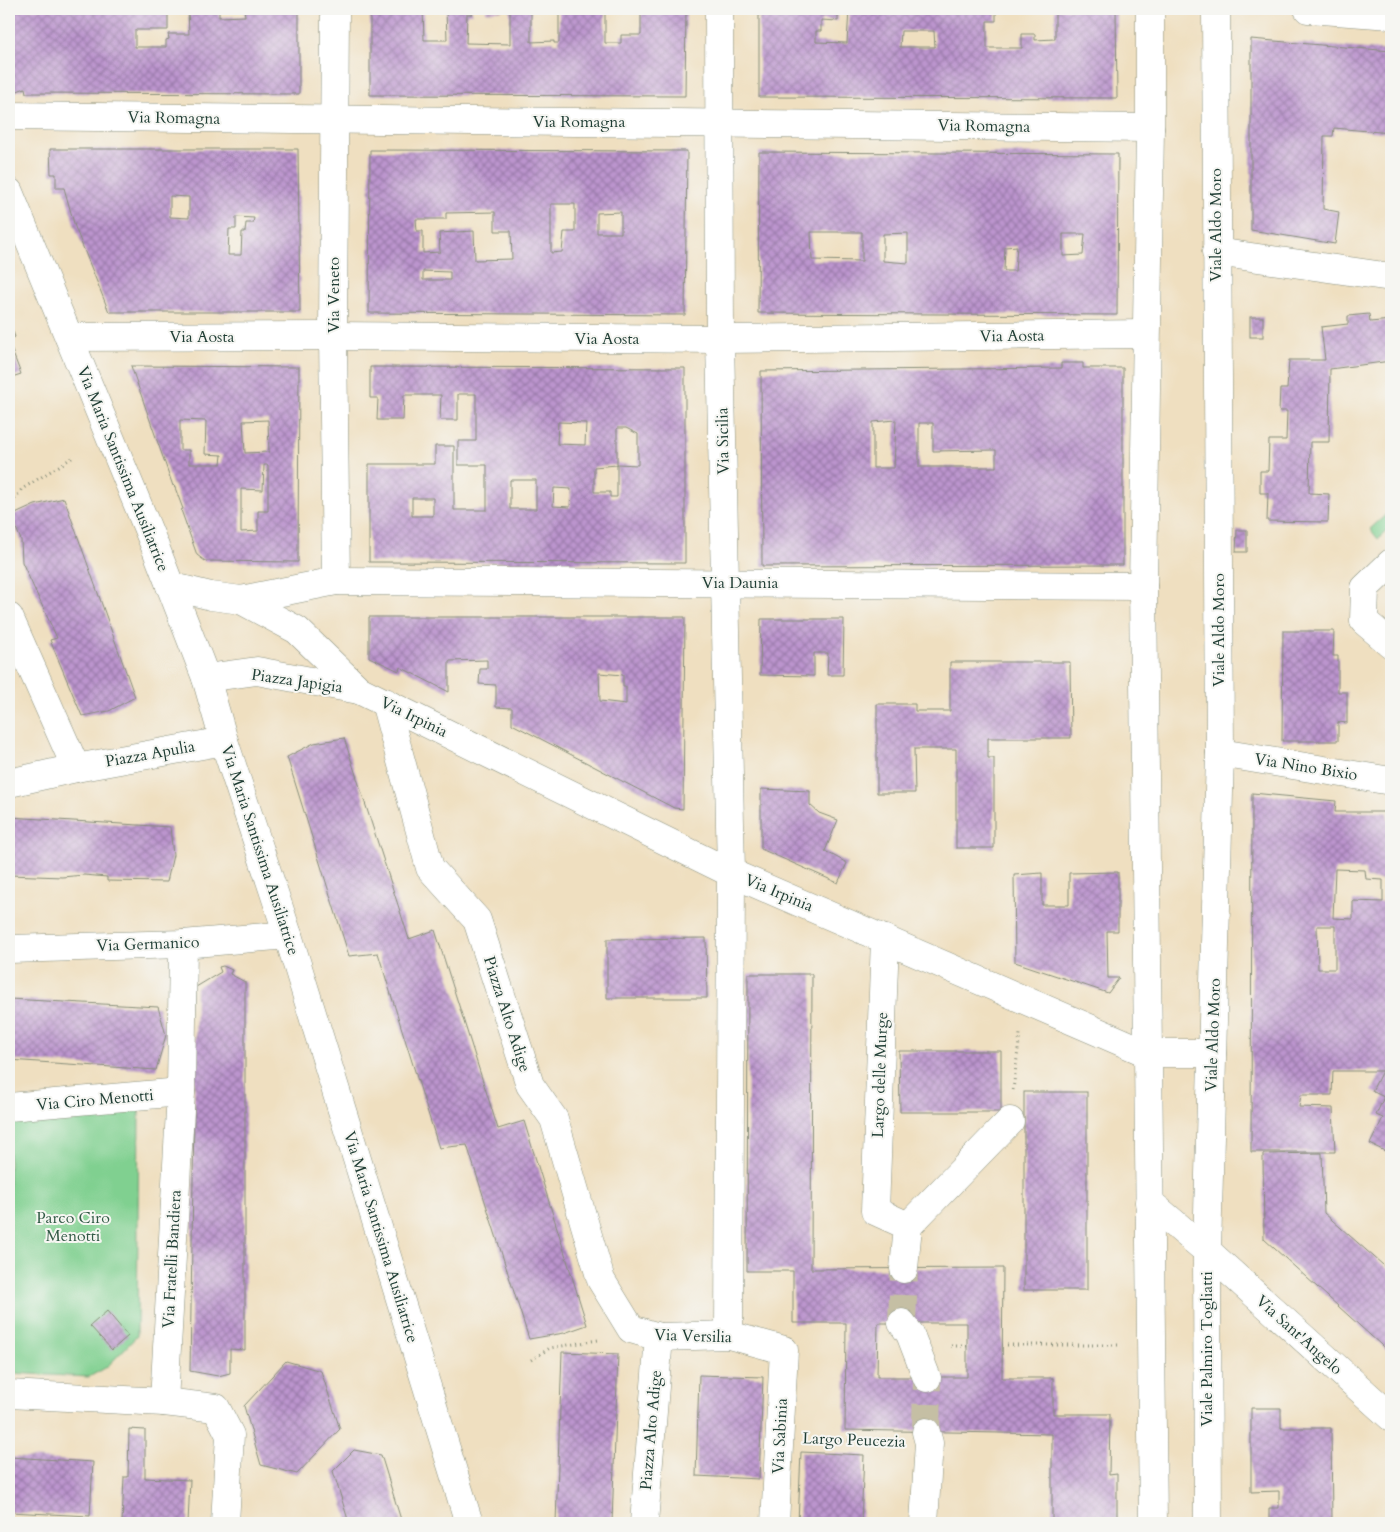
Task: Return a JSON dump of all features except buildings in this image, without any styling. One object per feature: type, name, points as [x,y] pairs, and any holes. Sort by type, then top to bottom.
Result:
[{"type":"street","name":"Via Veneto","points":[[335,9],[334,336],[336,581]]},
{"type":"street","name":"Via Sicilia","points":[[719,9],[720,339],[731,873]]},
{"type":"street","points":[[1150,9],[1143,586],[1153,1523]]},
{"type":"street","name":"Viale Aldo Moro","points":[[1207,1251],[1220,753],[1216,9]]},
{"type":"street","points":[[1308,9],[1391,15]]},
{"type":"street","name":"Via Romagna","points":[[9,116],[334,121],[1150,128]]},
{"type":"street","name":"Via Maria Santissima Ausiliatrice","points":[[9,192],[206,678],[224,741],[288,936],[469,1523]]},
{"type":"street","points":[[1216,252],[1391,277]]},
{"type":"street","name":"Via Aosta","points":[[69,337],[334,336],[720,339],[1146,334]]},
{"type":"street","points":[[1391,563],[1364,588],[1364,621],[1391,644]]},
{"type":"street","name":"Via Daunia","points":[[336,581],[1143,586]]},
{"type":"street","name":"Piazza Japigia","points":[[170,586],[211,596],[241,600],[336,581]]},
{"type":"street","name":"Piazza Japigia","points":[[241,600],[297,630],[359,690]]},
{"type":"street","points":[[9,617],[76,768]]},
{"type":"street","name":"Piazza Japigia","points":[[206,678],[257,671],[359,690]]},
{"type":"street","name":"Via Irpinia","points":[[359,690],[731,873],[1147,1053],[1212,1053]]},
{"type":"street","name":"Piazza Alto Adige","points":[[385,702],[430,868],[477,920],[530,1085],[554,1119],[601,1280],[631,1329]]},
{"type":"street","name":"Piazza Apulia","points":[[9,783],[76,768],[224,741]]},
{"type":"street","name":"Via Nino Bixio","points":[[1220,753],[1391,781]]},
{"type":"street","points":[[729,1335],[731,873]]},
{"type":"street","name":"Via Germanico","points":[[9,949],[183,944],[288,936]]},
{"type":"street","name":"Largo delle Murge","points":[[885,939],[875,1211],[908,1226]]},
{"type":"street","name":"Via Fratelli Bandiera","points":[[164,1402],[180,1092],[183,944]]},
{"type":"street","name":"Via Ciro Menotti","points":[[9,1107],[180,1092]]},
{"type":"street","points":[[904,1269],[908,1226],[1010,1121]]},
{"type":"street","name":"Viale Palmiro Togliatti","points":[[1149,1202],[1207,1251],[1208,1523]]},
{"type":"street","name":"Via Sant'Angelo","points":[[1207,1251],[1391,1417]]},
{"type":"street","points":[[902,1323],[910,1334],[927,1378]]},
{"type":"street","name":"Via Versilia","points":[[631,1329],[659,1337],[729,1335],[784,1350]]},
{"type":"street","name":"Piazza Alto Adige","points":[[644,1523],[659,1337]]},
{"type":"street","name":"Via Sabinia","points":[[775,1523],[784,1350]]},
{"type":"street","points":[[9,1394],[164,1402],[216,1408],[230,1434],[225,1523]]},
{"type":"street","name":"Largo Peucezia","points":[[924,1523],[927,1437]]},
{"type":"path","points":[[9,507],[22,490],[75,456]]},
{"type":"path","points":[[1010,1121],[1024,1000]]},
{"type":"path","points":[[531,1360],[550,1348],[615,1337],[631,1329]]},
{"type":"path","points":[[1002,1345],[1151,1344]]},
{"type":"path","points":[[948,1346],[967,1346]]},
{"type":"path","name":"Largo Peucezia","points":[[780,1438],[927,1437]]},
{"type":"green space","points":[[1391,510],[1391,527],[1378,539],[1370,529]]},
{"type":"green space","name":"Parco Ciro Menotti","points":[[139,1111],[137,1336],[107,1367],[89,1377],[9,1373],[9,1118]]},
{"type":"tunnel","points":[[902,1323],[904,1269]]},
{"type":"tunnel","points":[[926,1432],[927,1378]]}]
